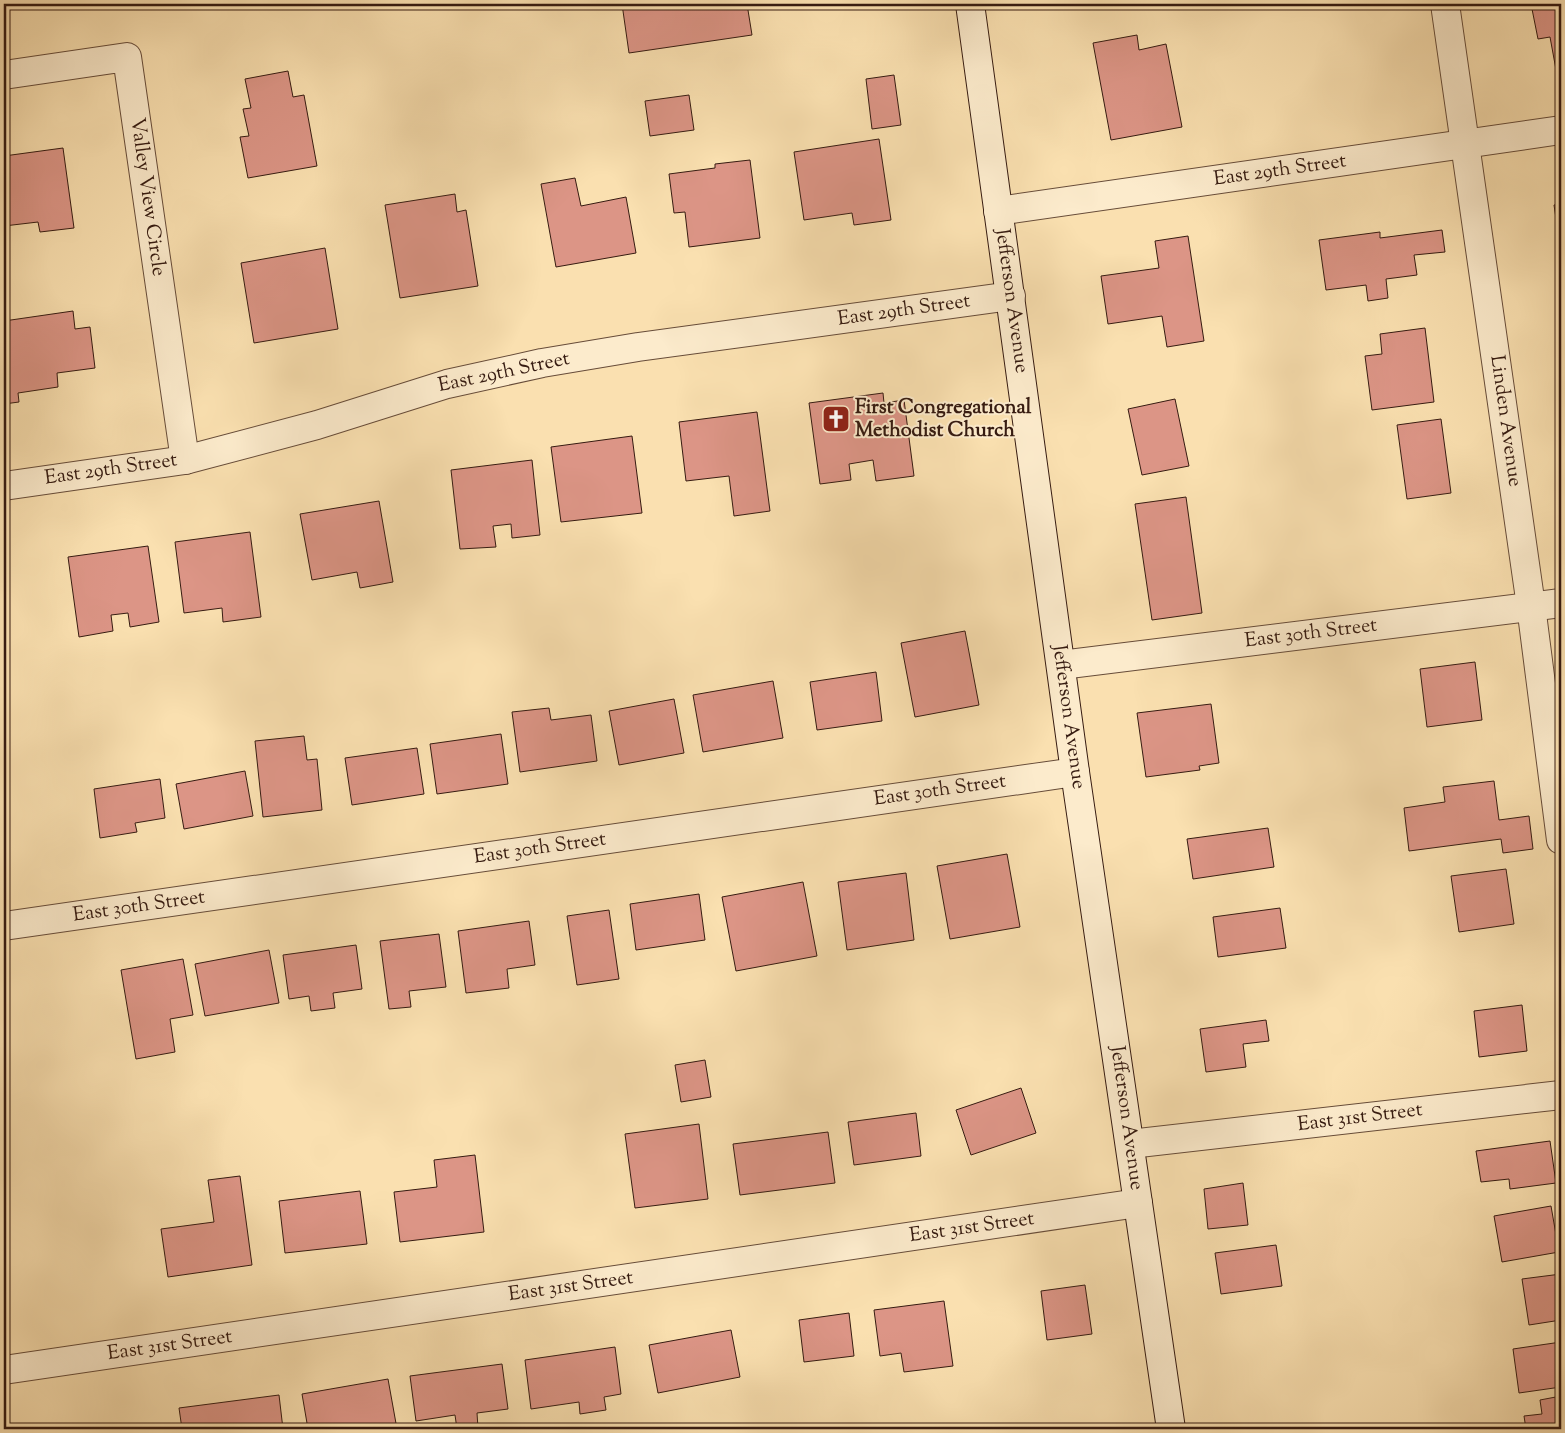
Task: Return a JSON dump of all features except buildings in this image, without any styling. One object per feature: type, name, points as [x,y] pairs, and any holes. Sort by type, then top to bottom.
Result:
[{"type":"street","name":"Jefferson Avenue","points":[[970,4],[1076,772],[1171,1429]]},
{"type":"street","name":"Linden Avenue","points":[[1445,4],[1531,606],[1561,840]]},
{"type":"street","name":"Valley View Circle","points":[[4,75],[127,57],[185,460]]},
{"type":"street","name":"East 29th Street","points":[[998,211],[1561,130]]},
{"type":"street","name":"East 29th Street","points":[[4,486],[185,460],[317,424],[447,384],[542,363],[638,347],[1011,296]]},
{"type":"street","name":"East 30th Street","points":[[1061,665],[1561,602]]},
{"type":"street","name":"East 30th Street","points":[[4,926],[1076,772]]},
{"type":"street","name":"East 31st Street","points":[[1130,1144],[1561,1094]]},
{"type":"street","name":"East 31st Street","points":[[4,1370],[1138,1203]]},
{"type":"place","name":"First Congregational Methodist Church","points":[[836,419]]}]
